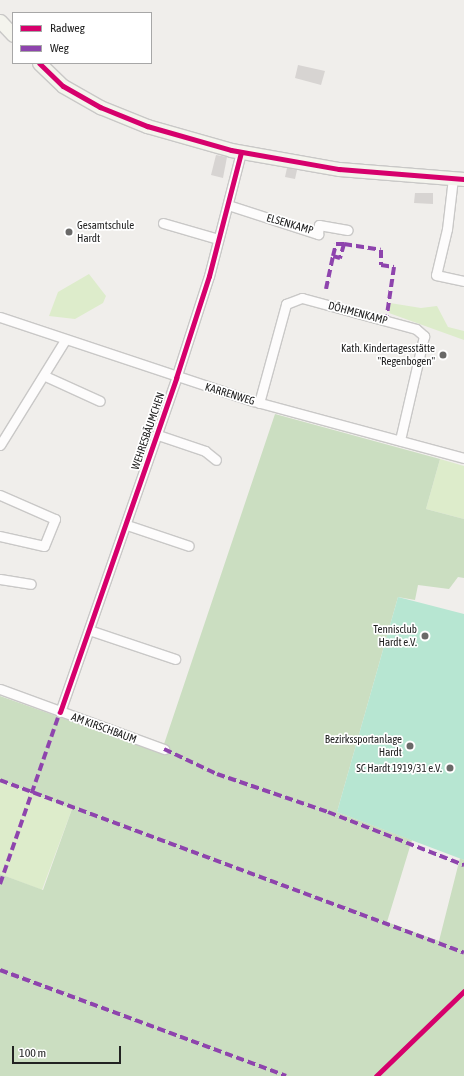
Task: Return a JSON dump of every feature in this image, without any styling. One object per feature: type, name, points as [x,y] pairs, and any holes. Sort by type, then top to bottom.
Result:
[{"type":"main road","points":[[1,23],[12,34]]},
{"type":"main road","points":[[40,64],[63,86],[100,107],[147,126],[241,152],[339,169],[459,179]]},
{"type":"street","name":"WEHRESBÄUMCHEN","points":[[60,712],[158,434],[218,239],[241,152]]},
{"type":"street","points":[[459,179],[436,274],[464,280]]},
{"type":"street","name":"ELSENKAMP","points":[[228,205],[318,234],[319,226],[348,230]]},
{"type":"street","points":[[163,223],[218,239]]},
{"type":"street","name":"DÖHMENKAMP","points":[[259,403],[286,304],[302,298],[416,329],[424,336],[400,440]]},
{"type":"street","name":"KARRENWEG","points":[[0,317],[176,378],[259,403],[464,458]]},
{"type":"street","points":[[0,445],[45,376],[65,340]]},
{"type":"street","points":[[45,376],[100,401]]},
{"type":"street","name":"WEHRESBÄUMCHEN","points":[[158,434],[205,451],[216,460]]},
{"type":"street","points":[[0,495],[55,519],[44,546],[0,536]]},
{"type":"street","points":[[127,525],[189,546]]},
{"type":"street","points":[[0,579],[31,584]]},
{"type":"street","points":[[89,630],[175,659]]},
{"type":"street","name":"AM KIRSCHBAUM","points":[[0,689],[164,749]]},
{"type":"green space","points":[[89,274],[106,296],[103,303],[75,319],[49,316],[58,292]]},
{"type":"green space","points":[[390,303],[421,308],[437,306],[448,327],[464,331],[464,340],[389,313]]},
{"type":"green space","points":[[275,414],[440,459],[426,509],[464,519],[464,578],[458,577],[449,589],[418,585],[415,600],[398,597],[337,812],[412,840],[387,922],[439,941],[460,858],[464,860],[464,1076],[0,1076],[0,874],[43,890],[72,809],[0,780],[0,696],[161,753]]},
{"type":"green space","points":[[440,459],[464,466],[464,519],[426,509]]},
{"type":"green space","name":"Bezirkssportanlage Hardt","points":[[398,597],[464,614],[464,860],[337,812]]},
{"type":"green space","points":[[0,780],[72,809],[42,890],[0,874]]},
{"type":"building","points":[[298,65],[325,71],[321,85],[295,78]]},
{"type":"building","points":[[216,155],[227,157],[223,178],[211,175]]},
{"type":"building","points":[[287,168],[297,170],[295,179],[285,177]]},
{"type":"building","points":[[415,193],[433,193],[433,204],[414,203]]},
{"type":"marked path","points":[[326,289],[333,256],[336,244],[344,244],[340,258],[333,256]]},
{"type":"marked path","points":[[344,244],[381,250],[381,265],[394,267],[386,321]]},
{"type":"marked path","points":[[0,884],[60,712]]},
{"type":"marked path","points":[[164,749],[217,774],[328,812],[464,865]]},
{"type":"marked path","points":[[0,780],[464,953]]},
{"type":"marked path","points":[[0,970],[286,1076]]},
{"type":"cycle path","points":[[40,64],[63,86],[100,107],[147,126],[231,150],[339,169],[464,179]]},
{"type":"cycle path","points":[[60,712],[176,378],[209,276],[241,152]]},
{"type":"cycle path","points":[[376,1076],[464,991]]},
{"type":"place","name":"Gesamtschule Hardt","points":[[69,232]]},
{"type":"place","name":"Kath. Kindertagesstätte \"Regenbogen\"","points":[[443,355]]},
{"type":"place","name":"Tennisclub Hardt e.V.","points":[[425,636]]},
{"type":"place","name":"Bezirkssportanlage Hardt","points":[[410,746]]},
{"type":"place","name":"SC Hardt 1919/31 e.V.","points":[[450,768]]}]
